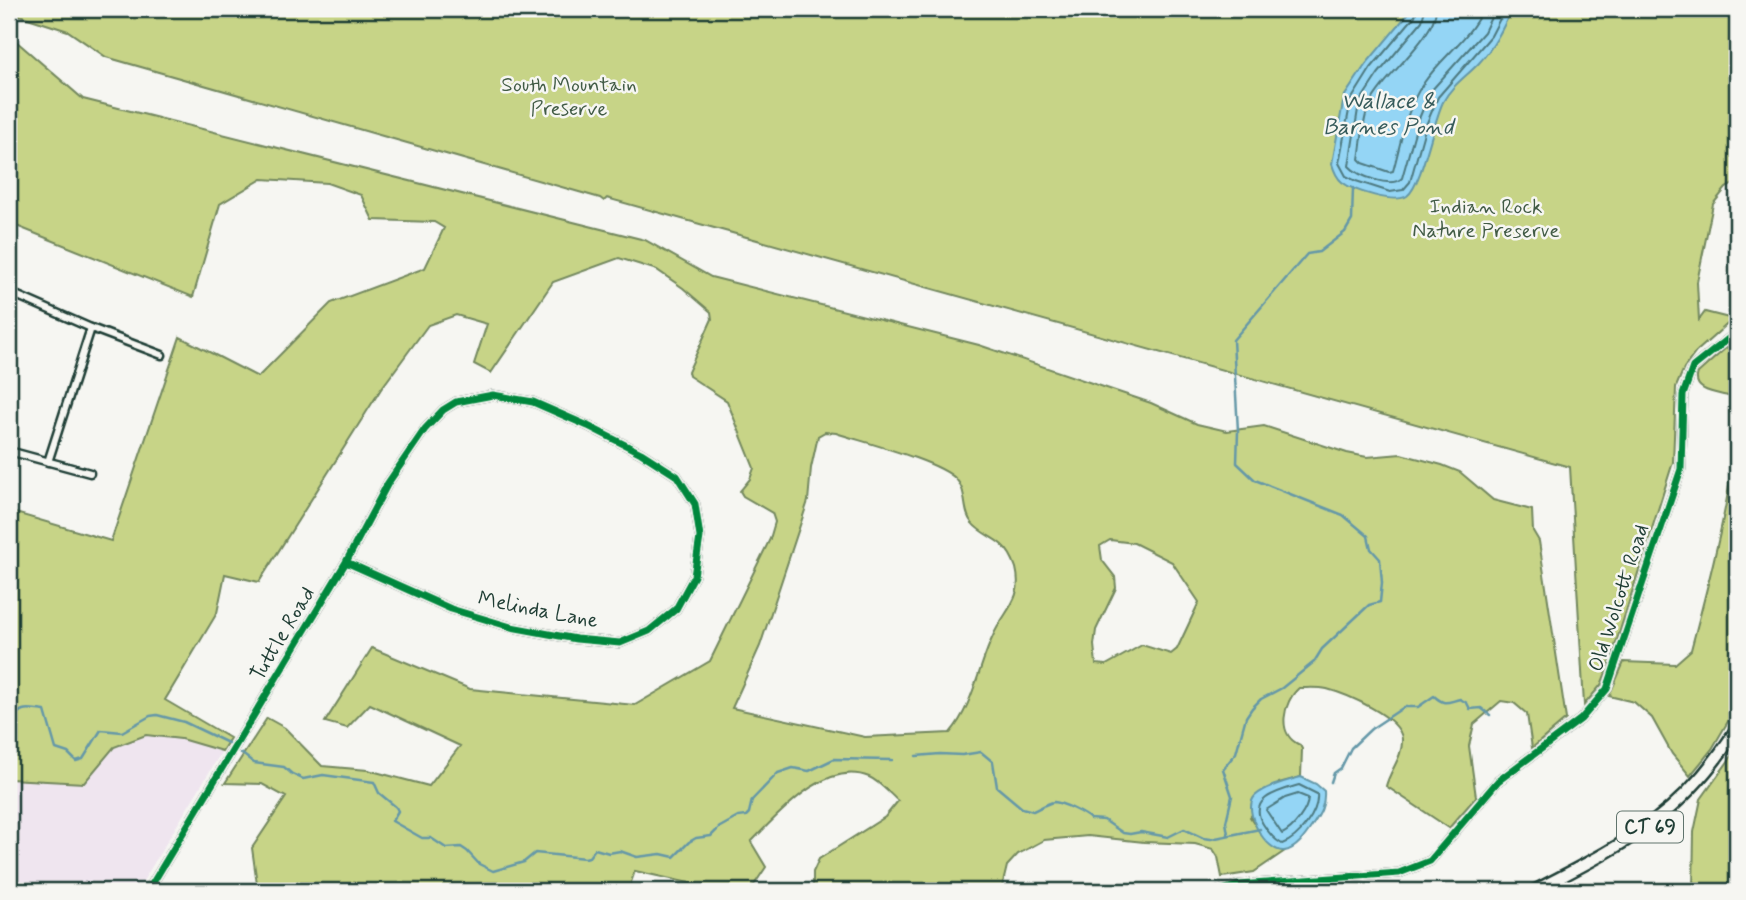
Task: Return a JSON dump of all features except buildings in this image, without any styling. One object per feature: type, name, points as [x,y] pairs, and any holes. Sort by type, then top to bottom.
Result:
[{"type":"main road","name":"CT 69","points":[[1534,891],[1629,841],[1657,821],[1683,799],[1705,775],[1737,728]]},
{"type":"street","points":[[9,292],[162,355]]},
{"type":"street","points":[[48,461],[91,328]]},
{"type":"street","name":"Old Wolcott Road","points":[[1218,891],[1239,885],[1399,873],[1430,861],[1498,781],[1581,719],[1607,689],[1681,469],[1683,394],[1693,367],[1737,332]]},
{"type":"street","name":"Melinda Lane","points":[[346,562],[451,609],[511,627],[576,639],[620,643],[649,631],[676,609],[694,576],[700,537],[695,504],[677,476],[642,453],[533,402],[493,395],[456,402]]},
{"type":"street","name":"Tuttle Road","points":[[148,891],[346,562],[388,483],[425,429],[443,410],[456,402]]},
{"type":"street","points":[[9,451],[90,473]]},
{"type":"shaded area","points":[[74,550],[217,613],[165,701],[230,738],[137,891],[9,891],[9,657]]},
{"type":"green space","name":"Indian Rock Nature Preserve","points":[[9,9],[1737,9],[1737,182],[1726,188],[1713,204],[1697,282],[1699,320],[1705,312],[1733,319],[1696,352],[1684,368],[1676,387],[1673,462],[1610,662],[1601,685],[1584,705],[1570,467],[607,198],[604,201],[106,57],[68,31],[9,12]]},
{"type":"green space","points":[[9,35],[83,99],[645,240],[711,277],[979,345],[1151,403],[1197,424],[1227,431],[1264,426],[1347,453],[1367,457],[1401,454],[1442,465],[1460,472],[1493,500],[1532,510],[1533,531],[1539,541],[1566,719],[1532,748],[1527,714],[1514,703],[1501,701],[1474,724],[1469,746],[1476,797],[1449,828],[1386,786],[1402,746],[1399,731],[1393,723],[1359,701],[1336,692],[1320,688],[1299,688],[1289,701],[1284,718],[1287,734],[1302,749],[1301,777],[1279,783],[1250,817],[1269,843],[1285,851],[1254,872],[1222,877],[1218,857],[1213,849],[1195,844],[1088,836],[1044,840],[1018,854],[1007,866],[1001,891],[813,891],[813,872],[819,859],[885,817],[898,801],[873,779],[852,773],[820,782],[804,792],[751,842],[766,867],[750,891],[725,891],[635,871],[628,891],[258,891],[252,848],[286,797],[262,784],[225,783],[267,718],[285,728],[322,766],[368,770],[429,786],[460,746],[370,704],[347,728],[325,722],[372,648],[470,689],[635,705],[710,661],[770,539],[775,522],[772,513],[743,496],[740,491],[750,479],[754,468],[727,401],[689,376],[688,372],[712,319],[711,312],[657,270],[619,258],[553,282],[491,373],[474,364],[487,324],[456,315],[428,325],[381,389],[259,582],[225,574],[217,613],[165,700],[230,738],[222,751],[181,739],[146,735],[114,747],[84,783],[9,779],[9,511],[111,541],[180,337],[258,377],[331,303],[425,268],[444,228],[434,222],[373,220],[361,195],[327,183],[262,179],[220,204],[193,297],[9,223]],"holes":[[[825,432],[900,453],[947,472],[960,484],[972,523],[1002,545],[1014,561],[1018,579],[1015,597],[993,636],[970,699],[950,733],[865,737],[732,708],[760,646],[808,501],[818,436]],[[1110,540],[1134,543],[1172,562],[1199,602],[1177,649],[1171,654],[1142,645],[1106,665],[1096,664],[1096,630],[1116,588],[1115,577],[1102,560],[1100,546]]]},
{"type":"green space","points":[[1737,338],[1737,706],[1712,749],[1690,776],[1672,754],[1652,718],[1634,702],[1609,696],[1624,662],[1675,664],[1691,650],[1722,522],[1734,451],[1735,421],[1732,397],[1707,391],[1698,384],[1697,379],[1698,373]]},
{"type":"green space","points":[[1737,749],[1737,891],[1693,891],[1694,832],[1701,799]]},
{"type":"water","name":"Wallace & Barnes Pond","points":[[1412,9],[1512,9],[1489,50],[1443,102],[1412,190],[1401,198],[1384,197],[1347,186],[1338,178],[1332,164],[1344,97],[1366,64]]},
{"type":"water","points":[[1301,777],[1324,791],[1323,806],[1300,842],[1288,850],[1277,850],[1258,830],[1251,811],[1252,803],[1255,796],[1265,789]]},
{"type":"waterway","points":[[1228,834],[1226,822],[1232,796],[1223,769],[1236,753],[1246,717],[1261,699],[1282,688],[1314,662],[1322,649],[1369,605],[1380,602],[1380,559],[1371,549],[1368,536],[1343,515],[1255,480],[1237,463],[1233,340],[1307,254],[1319,252],[1345,232],[1352,220],[1353,188]]},
{"type":"waterway","points":[[1331,782],[1351,748],[1371,729],[1404,707],[1418,707],[1434,696],[1444,702],[1460,699],[1467,703],[1470,709],[1481,708],[1490,715]]},
{"type":"waterway","points":[[9,722],[25,709],[45,711],[56,749],[68,753],[76,761],[83,759],[101,730],[122,732],[150,716],[157,715],[184,722],[228,743]]},
{"type":"waterway","points":[[916,756],[981,752],[993,762],[997,787],[1022,808],[1033,811],[1054,802],[1079,811],[1090,819],[1104,820],[1123,833],[1141,832],[1168,837],[1184,829],[1211,839],[1260,829]]},
{"type":"waterway","points":[[241,753],[254,763],[284,767],[303,779],[323,775],[374,782],[379,793],[398,811],[392,821],[422,838],[431,838],[446,848],[461,847],[479,864],[493,871],[524,862],[535,853],[585,858],[595,849],[609,853],[620,851],[637,857],[661,854],[674,857],[696,838],[711,836],[720,827],[738,817],[746,816],[752,800],[778,773],[793,768],[809,771],[834,759],[892,760]]},
{"type":"cycle path","points":[[1218,891],[1239,885],[1399,873],[1430,861],[1498,781],[1581,719],[1607,689],[1681,469],[1683,395],[1693,367],[1737,332]]},
{"type":"cycle path","points":[[148,891],[346,562],[388,483],[425,429],[443,410],[456,402],[493,395],[533,402],[588,426],[641,453],[677,476],[695,504],[700,537],[694,576],[676,609],[649,631],[620,643],[576,639],[511,627],[451,609],[346,562]]},
{"type":"park label","name":"South Mountain Preserve","points":[[569,97]]}]
